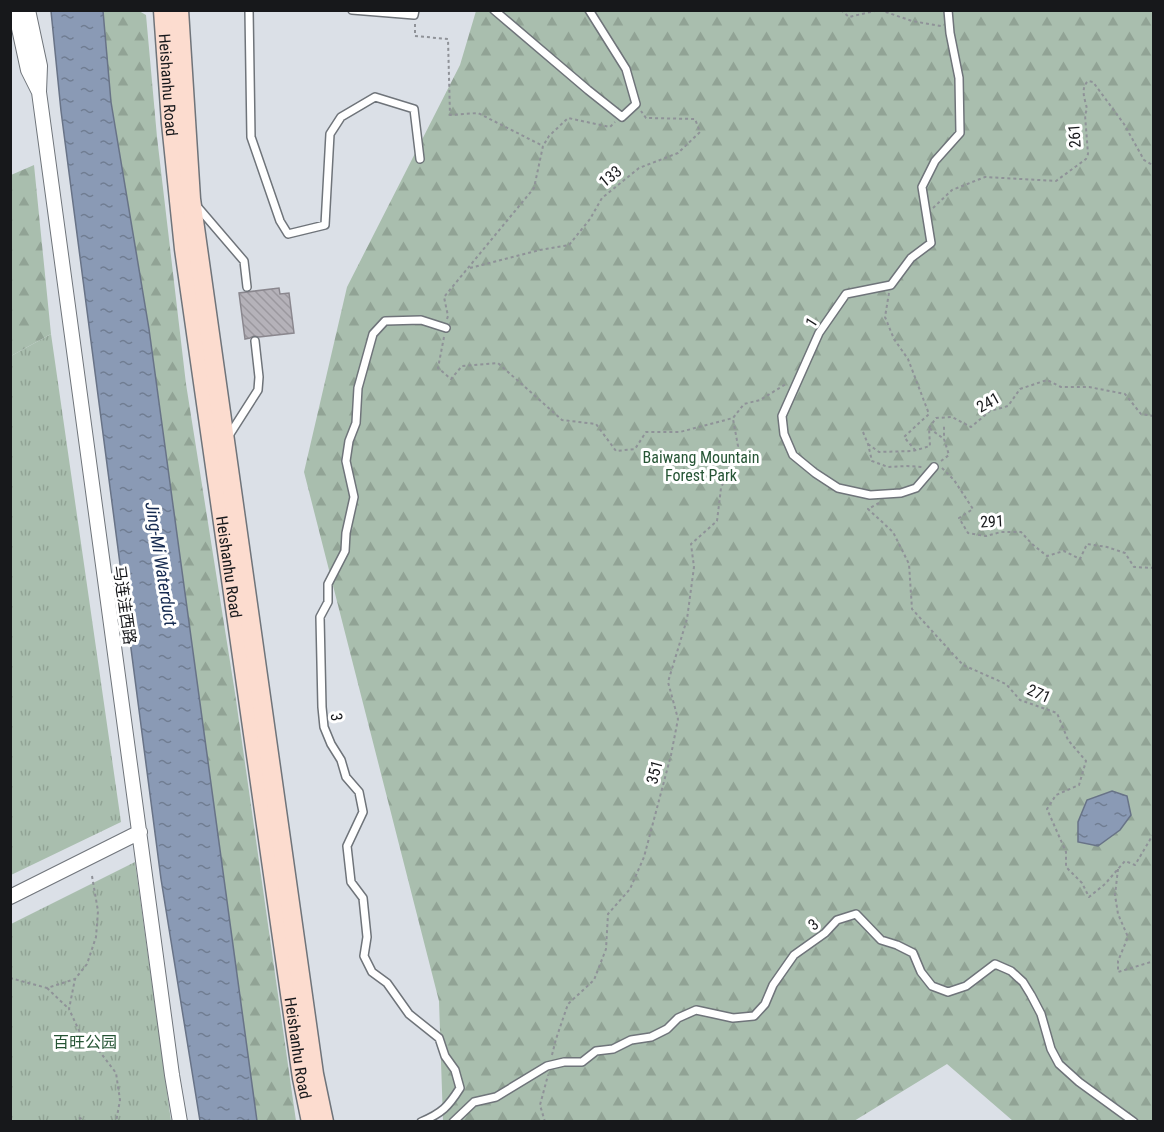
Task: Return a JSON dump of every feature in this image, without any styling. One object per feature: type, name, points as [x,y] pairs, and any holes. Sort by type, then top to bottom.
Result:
[{"type":"main road","name":"Heishanhu Road","points":[[163,10],[171,123],[184,249],[302,1078],[311,1122]]},
{"type":"main road","name":"Heishanhu Road","points":[[179,10],[191,199],[314,1074],[324,1122]]},
{"type":"street","name":"马连洼西路","points":[[15,10],[28,70],[39,92]]},
{"type":"street","name":"马连洼西路","points":[[28,10],[40,66],[39,92],[180,1122]]},
{"type":"street","points":[[10,897],[140,832]]},
{"type":"lane","points":[[249,10],[250,138],[280,221],[288,234],[325,225],[330,134],[341,117],[375,98],[414,109],[420,159]]},
{"type":"lane","points":[[352,10],[415,13]]},
{"type":"lane","points":[[494,10],[622,117],[636,104],[626,69],[589,10]]},
{"type":"lane","points":[[891,285],[911,258],[931,243],[922,187],[935,161],[960,133],[959,78],[949,28],[948,10]]},
{"type":"lane","points":[[191,199],[243,261],[247,287]]},
{"type":"lane","name":"1","points":[[891,285],[846,294],[819,333],[782,416],[784,434],[793,455],[838,488],[870,495],[901,493],[916,488],[934,467]]},
{"type":"lane","name":"3","points":[[421,1122],[437,1115],[450,1103],[460,1088],[455,1070],[445,1056],[439,1038],[409,1014],[387,983],[372,972],[364,956],[367,937],[363,898],[351,882],[347,846],[363,812],[359,792],[346,777],[341,760],[324,727],[320,617],[328,602],[328,584],[345,552],[346,533],[354,497],[346,461],[349,441],[356,423],[358,388],[373,334],[385,321],[421,320],[446,328]]},
{"type":"lane","points":[[225,442],[258,390],[260,377],[255,341]]},
{"type":"lane","name":"3","points":[[453,1122],[474,1102],[496,1097],[547,1066],[564,1062],[582,1062],[596,1052],[613,1049],[631,1040],[651,1038],[667,1029],[678,1018],[696,1010],[733,1018],[754,1016],[765,1004],[773,985],[794,955],[825,933],[837,920],[856,914],[881,940],[914,953],[921,972],[932,986],[948,992],[966,986],[995,964],[1011,971],[1023,982],[1037,1005],[1051,1049],[1059,1064],[1079,1082],[1134,1122]]},
{"type":"path","points":[[842,10],[849,17],[879,10],[912,21],[949,28]]},
{"type":"path","points":[[415,13],[415,36],[448,39],[450,115],[478,113],[543,146]]},
{"type":"path","name":"261","points":[[927,214],[952,190],[985,177],[1056,180],[1086,159],[1088,154],[1085,124],[1087,109],[1083,94],[1084,85],[1088,81],[1093,82],[1124,124],[1144,160],[1154,166]]},
{"type":"path","name":"133","points":[[468,269],[569,244],[590,219],[602,198],[639,168],[678,153],[700,132],[695,119],[646,118],[636,104]]},
{"type":"path","points":[[622,117],[610,127],[568,118],[549,136],[543,146],[534,188],[444,297],[448,316],[438,368],[451,379],[462,366],[498,363],[562,420],[596,424],[616,451],[635,449],[646,432],[680,432],[733,418],[744,404],[760,400],[801,374]]},
{"type":"path","points":[[891,285],[885,318],[894,339],[908,359],[929,414],[904,437],[915,450]]},
{"type":"path","name":"241","points":[[929,428],[936,418],[952,417],[970,427],[990,411],[1008,406],[1020,389],[1047,380],[1061,387],[1089,387],[1125,394],[1140,414],[1154,416]]},
{"type":"path","name":"351","points":[[545,1122],[540,1105],[556,1039],[568,1004],[594,980],[606,949],[608,914],[630,888],[644,857],[671,755],[678,719],[668,682],[687,619],[694,567],[692,544],[717,521],[721,488],[738,446],[733,418]]},
{"type":"path","points":[[863,432],[873,461],[888,467],[934,467],[949,455],[944,439],[944,424]]},
{"type":"path","points":[[868,444],[879,452],[915,450],[930,446],[929,428]]},
{"type":"path","points":[[929,428],[944,439]]},
{"type":"path","name":"291","points":[[934,467],[940,467],[954,480],[973,509],[959,518],[968,533],[986,536],[1001,532],[1021,532],[1047,555],[1064,551],[1080,559],[1088,544],[1107,547],[1125,553],[1134,567],[1154,567]]},
{"type":"path","name":"271","points":[[901,493],[868,509],[893,532],[909,564],[912,609],[963,665],[1005,684],[1020,700],[1057,713],[1068,740],[1086,761],[1079,785],[1056,795],[1047,809],[1066,852],[1066,867],[1082,882],[1089,897],[1105,884],[1125,861],[1135,865],[1154,833]]},
{"type":"path","points":[[1118,868],[1115,895],[1118,914],[1128,937],[1118,961],[1118,972],[1154,961]]},
{"type":"path","points":[[69,1009],[75,979],[87,964],[96,937],[98,911],[92,876]]},
{"type":"path","points":[[10,978],[47,988],[69,1009],[82,1037],[100,1052],[116,1073],[120,1100],[116,1122]]},
{"type":"path","points":[[47,988],[75,979]]},
{"type":"path","points":[[74,1122],[80,1118],[87,1122]]},
{"type":"green space","points":[[103,11],[139,11],[146,15],[157,137],[186,384],[235,693],[296,1121],[257,1121],[149,329],[111,102]]},
{"type":"green space","name":"Baiwang Mountain Forest Park","points":[[476,11],[1153,11],[1153,1121],[1013,1121],[947,1064],[854,1121],[443,1121],[439,1001],[304,472],[347,287],[460,65]]},
{"type":"green space","points":[[34,165],[51,334],[11,356],[11,175]]},
{"type":"green space","points":[[51,334],[121,822],[11,875],[11,356]]},
{"type":"green space","name":"百旺公园","points":[[135,862],[171,1121],[11,1121],[11,924]]},
{"type":"water","name":"Jing-Mi Waterduct","points":[[51,11],[103,11],[111,102],[149,329],[257,1121],[200,1121],[161,879],[61,111]]},
{"type":"water","points":[[1112,791],[1127,796],[1131,815],[1120,830],[1098,846],[1078,842],[1078,822],[1087,800]]},
{"type":"building","points":[[279,288],[280,294],[289,293],[294,333],[254,336],[245,339],[239,293]]}]
